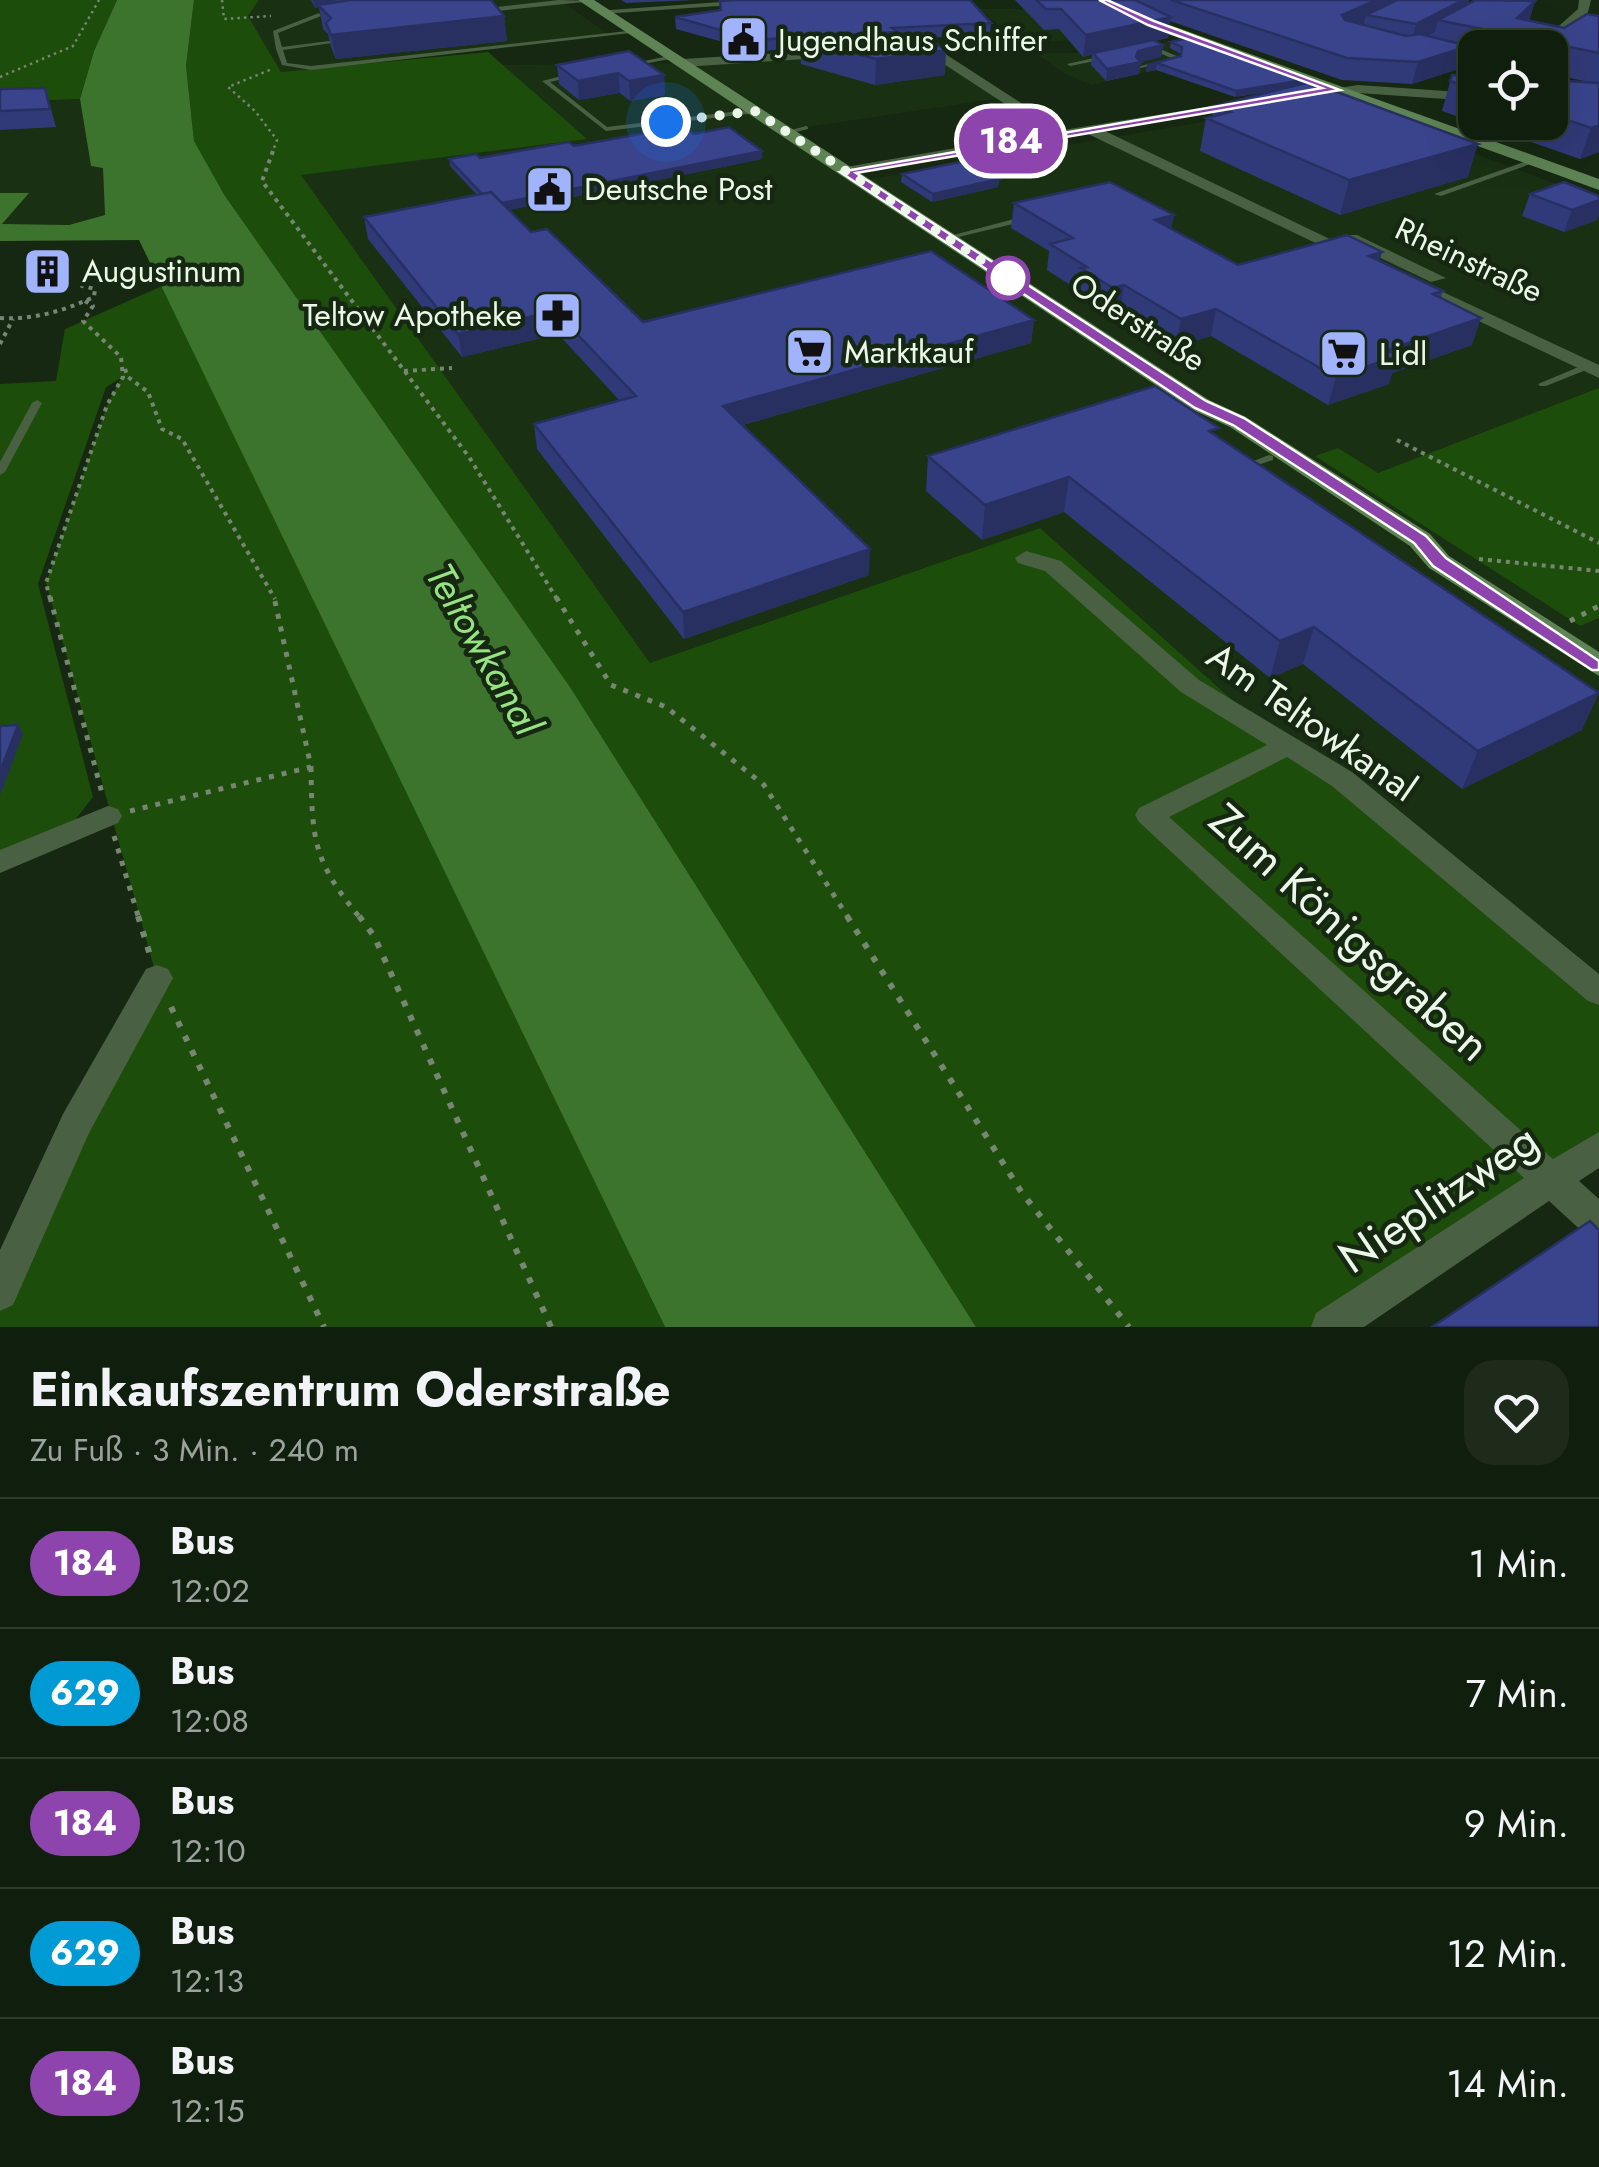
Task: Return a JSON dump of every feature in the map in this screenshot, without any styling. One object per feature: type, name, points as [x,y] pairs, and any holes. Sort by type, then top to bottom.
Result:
[{"type":"main road","points":[[1104,0],[1186,40],[1599,185]]},
{"type":"main road","name":"Oderstraße","points":[[592,4],[797,130],[846,172],[1208,408],[1226,429],[1283,452],[1404,546],[1453,560]]},
{"type":"main road","points":[[1453,560],[1599,666]]},
{"type":"street","points":[[1565,30],[1584,10],[1585,0]]},
{"type":"street","points":[[460,11],[592,4],[779,3]]},
{"type":"street","points":[[893,51],[929,49],[1058,132]]},
{"type":"street","points":[[678,60],[855,53]]},
{"type":"street","points":[[1450,95],[1458,85]]},
{"type":"street","points":[[1291,96],[1335,90],[1458,96]]},
{"type":"street","points":[[1407,115],[1392,101],[1394,96],[1426,93]]},
{"type":"street","points":[[846,172],[1058,132],[1255,102]]},
{"type":"street","name":"Rheinstraße","points":[[1111,126],[1568,340],[1595,364]]},
{"type":"street","name":"Rheinstraße","points":[[1090,130],[1548,347],[1595,364]]},
{"type":"street","points":[[1162,162],[1180,158]]},
{"type":"street","name":"Rheinstraße","points":[[1324,240],[1344,234]]},
{"type":"street","name":"Rheinstraße","points":[[1548,347],[1568,340]]},
{"type":"street","name":"Am Teltowkanal","points":[[1026,558],[1053,566],[1190,686],[1342,779],[1599,992]]},
{"type":"street","name":"Zum Königsgraben","points":[[1286,747],[1149,814],[1599,1224]]},
{"type":"street","points":[[0,862],[108,816]]},
{"type":"street","points":[[0,1292],[75,1125],[157,978]]},
{"type":"street","name":"Nieplitzweg","points":[[1330,1327],[1599,1148]]},
{"type":"lane","points":[[325,16],[296,22],[275,32],[284,64],[311,68],[636,32]]},
{"type":"lane","points":[[1568,34],[1580,36]]},
{"type":"lane","points":[[278,49],[329,43]]},
{"type":"lane","points":[[1140,50],[1165,44]]},
{"type":"lane","points":[[1139,68],[1177,59],[1153,48]]},
{"type":"lane","points":[[1070,64],[1126,53]]},
{"type":"lane","points":[[1444,57],[1458,61]]},
{"type":"lane","points":[[623,66],[678,60]]},
{"type":"lane","points":[[582,74],[545,82],[606,129],[756,107]]},
{"type":"lane","points":[[1438,194],[1534,161]]},
{"type":"lane","points":[[946,238],[1037,215]]},
{"type":"lane","points":[[1543,384],[1595,364]]},
{"type":"lane","points":[[0,472],[37,402]]},
{"type":"lane","points":[[1240,468],[1283,452]]},
{"type":"path","points":[[0,77],[73,46],[99,0]]},
{"type":"path","points":[[222,0],[224,18]]},
{"type":"path","points":[[284,64],[228,87],[255,111],[277,140],[262,181],[470,457],[611,685],[666,707],[764,785],[1022,1193],[1129,1327]]},
{"type":"path","points":[[0,318],[41,317],[85,301],[94,296],[95,290],[82,286],[85,278]]},
{"type":"path","points":[[85,301],[93,306],[83,322],[121,356],[128,378],[148,392],[162,429],[182,439],[275,599],[310,767],[314,846],[333,886],[357,909],[374,936],[551,1327]]},
{"type":"path","points":[[0,344],[13,319]]},
{"type":"path","points":[[121,356],[123,376],[107,405],[46,582],[108,816],[157,978],[324,1327]]},
{"type":"path","points":[[404,371],[452,368]]},
{"type":"path","points":[[1397,440],[1599,543]]},
{"type":"path","points":[[1453,560],[1599,571]]},
{"type":"path","points":[[1567,622],[1599,606]]},
{"type":"path","points":[[108,816],[310,767]]},
{"type":"shaded area","points":[[0,0],[117,0],[94,51],[80,99],[0,102]]},
{"type":"shaded area","points":[[194,0],[259,0],[248,16],[281,72],[488,52],[587,139],[301,175],[650,663],[1040,528],[1285,747],[1599,992],[1599,1148],[1330,1327],[976,1327],[570,687],[225,196],[194,141],[186,66]]},
{"type":"shaded area","points":[[259,0],[559,0],[610,35],[281,72],[248,16]]},
{"type":"shaded area","points":[[1088,8],[1156,36],[1019,43],[979,9]]},
{"type":"shaded area","points":[[1175,40],[1218,55],[1091,85],[1035,53],[1116,53]]},
{"type":"shaded area","points":[[929,49],[1001,98],[787,130],[860,181],[1330,100],[1599,200],[1599,992],[1285,747],[1040,528],[650,663],[300,174],[586,139],[503,65],[683,63]]},
{"type":"shaded area","points":[[80,99],[91,166],[103,167],[105,215],[69,225],[0,224],[28,193],[0,193],[0,102]]},
{"type":"shaded area","points":[[162,286],[665,1327],[0,1327],[0,1292],[157,978],[46,583],[107,405],[121,378],[106,387],[38,584],[93,797],[71,825],[0,855],[0,384],[56,381],[65,329]]},
{"type":"shaded area","points":[[1599,388],[1599,618],[1580,626],[1315,456],[1338,448],[1378,473]]},
{"type":"water","name":"Teltowkanal","points":[[117,0],[194,0],[186,66],[194,141],[225,196],[570,687],[976,1327],[665,1327],[139,240],[0,241],[0,193],[29,193],[2,224],[69,225],[105,215],[103,168],[91,166],[80,99],[94,51]]},
{"type":"building","points":[[351,0],[491,0],[504,16],[331,35],[326,23],[331,18],[318,5]]},
{"type":"building","points":[[970,0],[991,23],[755,40],[675,17],[721,10],[720,1]]},
{"type":"building","points":[[1036,0],[1135,0],[1171,17],[1086,35],[1061,9],[1046,9]]},
{"type":"building","points":[[1171,0],[1376,0],[1342,15],[1345,20],[1406,36],[1420,34],[1458,43],[1458,49],[1418,62],[1347,58]]},
{"type":"building","points":[[1397,0],[1463,0],[1416,24],[1366,15]]},
{"type":"building","points":[[1476,0],[1535,1],[1517,18],[1564,28],[1587,14],[1599,16],[1599,53],[1568,47],[1568,30],[1487,30],[1438,20]]},
{"type":"building","points":[[920,33],[946,50],[876,59],[801,39]]},
{"type":"building","points":[[1188,38],[1303,80],[1236,91],[1157,63],[1147,65],[1181,56],[1182,47],[1171,42]]},
{"type":"building","points":[[1153,40],[1163,45],[1138,51],[1136,57],[1141,62],[1107,69],[1093,53]]},
{"type":"building","points":[[629,51],[664,75],[629,81],[618,73],[578,81],[557,65]]},
{"type":"building","points":[[1568,81],[1599,83],[1599,125],[1591,128],[1568,120]]},
{"type":"building","points":[[1310,82],[1458,137],[1458,140],[1478,144],[1349,180],[1206,118],[1230,112],[1214,106]]},
{"type":"building","points":[[45,88],[50,109],[0,111],[0,89]]},
{"type":"building","points":[[684,126],[694,134],[729,127],[762,151],[502,203],[491,192],[482,194],[449,159],[476,154],[480,158],[569,142],[574,146]]},
{"type":"building","points":[[960,162],[999,179],[933,194],[902,174]]},
{"type":"building","points":[[1110,182],[1174,215],[1155,220],[1238,265],[1347,235],[1382,252],[1369,256],[1443,291],[1433,294],[1481,318],[1387,350],[1397,356],[1336,377],[1216,309],[1181,319],[1124,285],[1113,288],[1050,244],[1073,238],[1014,203]]},
{"type":"building","points":[[1564,182],[1599,196],[1599,200],[1572,210],[1530,194]]},
{"type":"building","points":[[491,192],[531,232],[547,229],[643,322],[931,251],[1034,320],[723,406],[870,549],[683,612],[534,424],[636,396],[555,311],[458,334],[364,217]]},
{"type":"building","points":[[1155,386],[1219,428],[1209,431],[1599,693],[1478,751],[1314,627],[1280,641],[1069,477],[985,505],[928,456]]},
{"type":"building","points":[[18,725],[0,772],[0,726]]},
{"type":"building","points":[[1590,1221],[1599,1230],[1599,1327],[1432,1327]]},
{"type":"bus line","name":"184","points":[[1103,0],[1151,23],[1335,90],[1058,132],[846,172],[1201,404],[1238,422],[1420,540],[1440,562],[1599,666]]},
{"type":"place","name":"Jugendhaus Schiffer","points":[[743,40]]},
{"type":"place","name":"Deutsche Post","points":[[549,189]]},
{"type":"place","name":"Augustinum","points":[[47,271]]},
{"type":"place","name":"Teltow Apotheke","points":[[557,315]]},
{"type":"place","name":"Marktkauf","points":[[809,352]]},
{"type":"place","name":"Lidl","points":[[1344,354]]},
{"type":"route","points":[[666,122],[755,111],[1008,278]]}]
